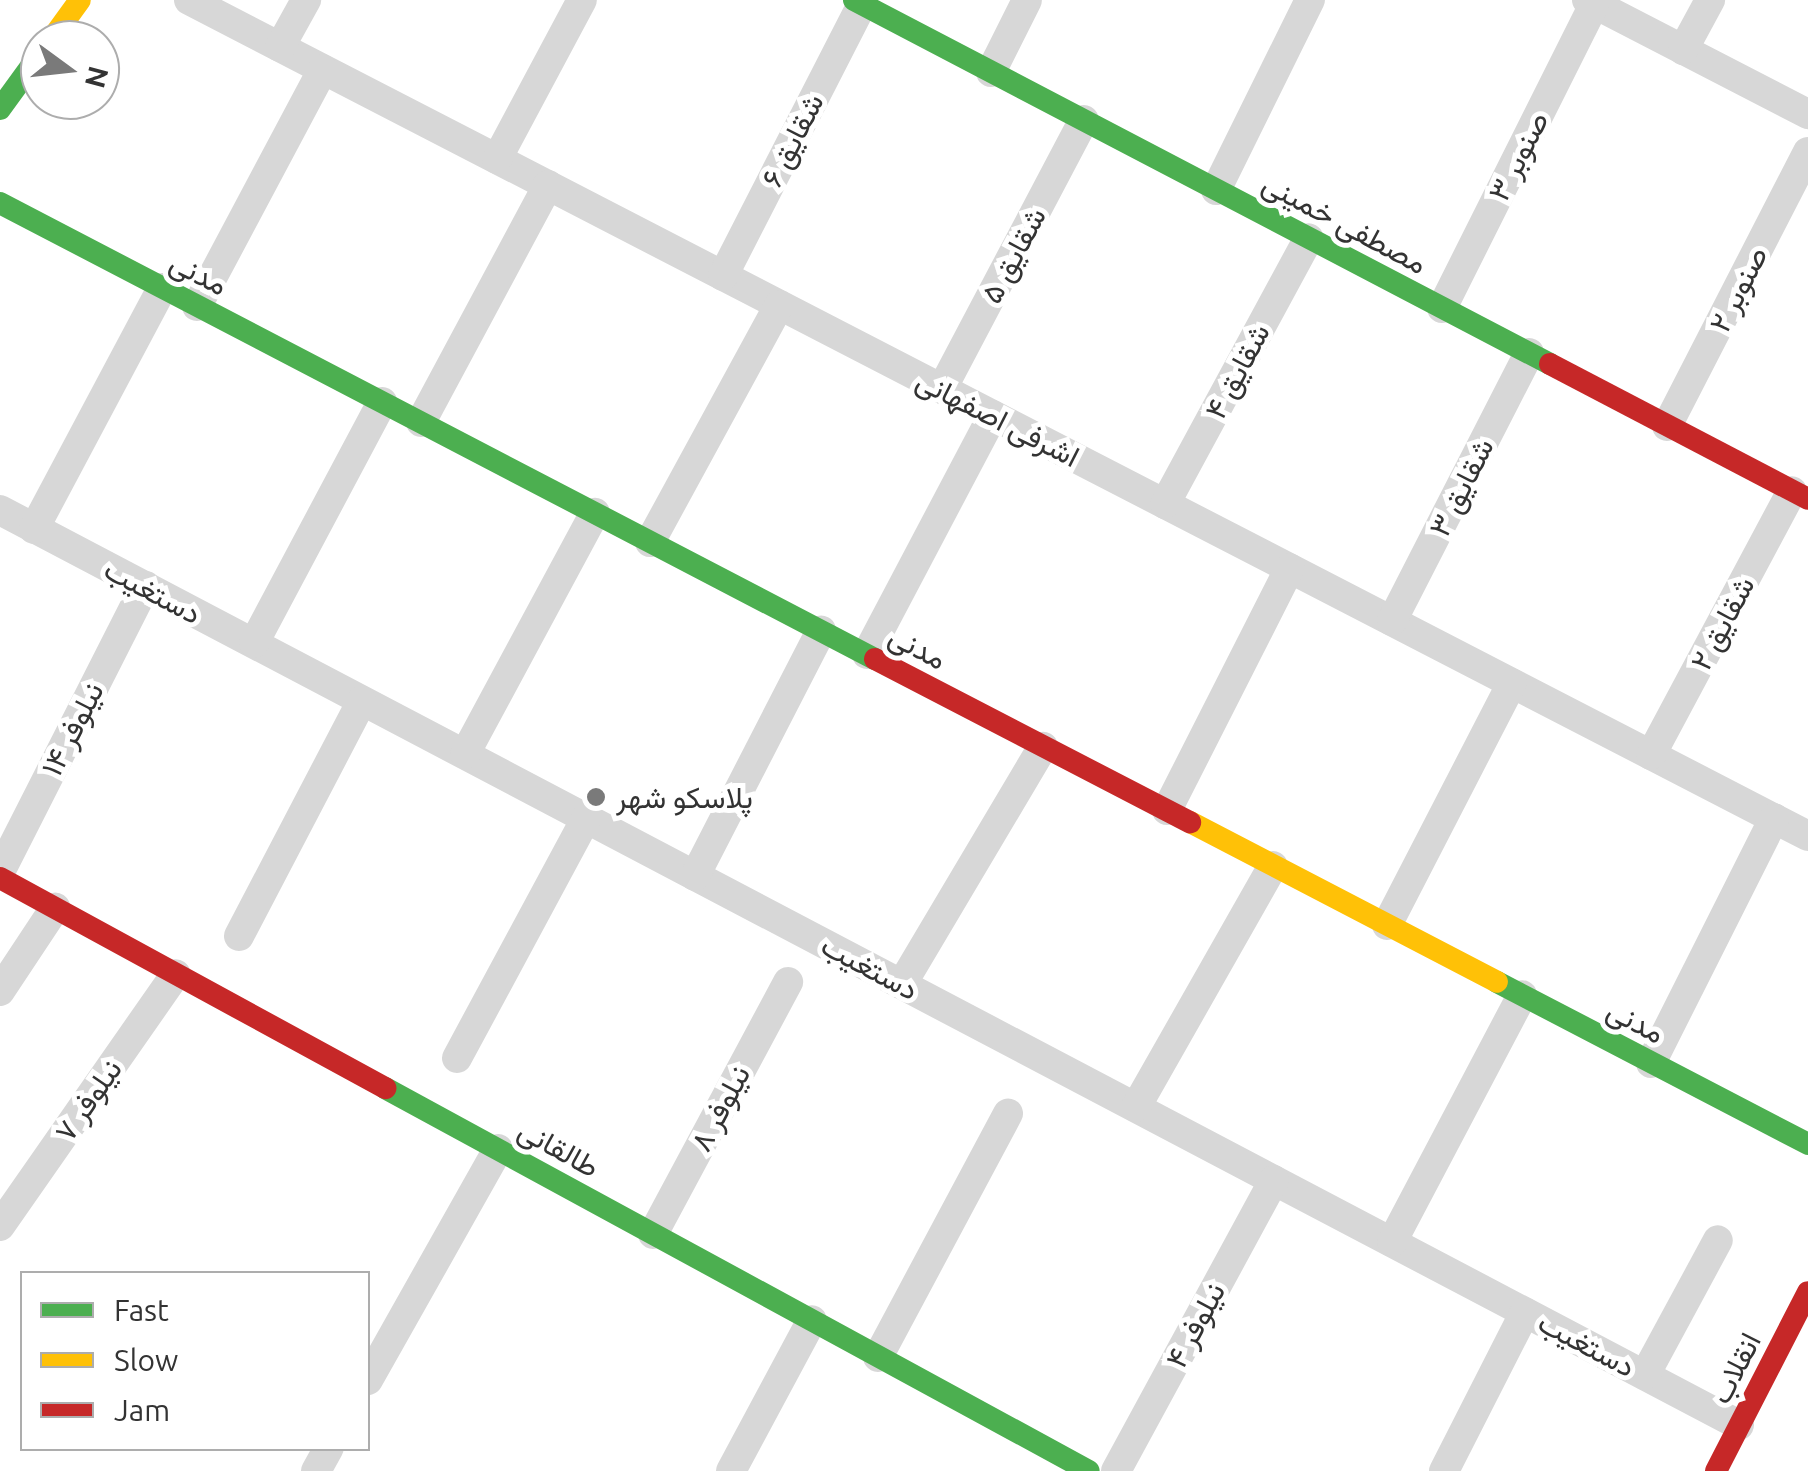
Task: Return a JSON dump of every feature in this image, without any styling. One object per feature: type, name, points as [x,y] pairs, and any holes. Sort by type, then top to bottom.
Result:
[{"type":"street","name":"اشرفی اصفهانی","points":[[189,0],[1808,836]]},
{"type":"street","points":[[280,47],[306,0]]},
{"type":"street","points":[[497,159],[582,0]]},
{"type":"street","points":[[991,72],[1028,0]]},
{"type":"street","points":[[1216,190],[1310,0]]},
{"type":"street","points":[[1683,50],[1710,0]]},
{"type":"street","name":"مصطفی خمینی","points":[[858,2],[1800,495]]},
{"type":"street","name":"شقایق ۶","points":[[723,276],[858,2]]},
{"type":"street","points":[[1590,2],[1808,114]]},
{"type":"street","name":"صنوبر ۳","points":[[1442,308],[1590,2]]},
{"type":"street","points":[[197,306],[323,70]]},
{"type":"street","points":[[0,109],[20,82]]},
{"type":"street","name":"شقایق ۵","points":[[942,389],[1084,120]]},
{"type":"street","name":"صنوبر ۲","points":[[1668,426],[1808,152]]},
{"type":"street","points":[[421,422],[548,185]]},
{"type":"street","name":"مدنی","points":[[0,203],[1808,1144]]},
{"type":"street","name":"شقایق ۴","points":[[1165,504],[1309,238]]},
{"type":"street","points":[[34,528],[162,288]]},
{"type":"street","points":[[650,542],[779,305]]},
{"type":"street","name":"شقایق ۳","points":[[1392,622],[1529,353]]},
{"type":"street","points":[[254,644],[382,402]]},
{"type":"street","points":[[866,654],[993,415]]},
{"type":"street","name":"شقایق ۲","points":[[1651,755],[1800,495]]},
{"type":"street","name":"دستغیب","points":[[0,510],[1740,1424]]},
{"type":"street","points":[[465,754],[595,513]]},
{"type":"street","points":[[1167,810],[1290,568]]},
{"type":"street","name":"نیلوفر ۱۴","points":[[0,875],[145,586]]},
{"type":"street","points":[[696,876],[821,631]]},
{"type":"street","points":[[1387,926],[1512,684]]},
{"type":"street","points":[[239,936],[362,701]]},
{"type":"street","points":[[902,984],[1044,746]]},
{"type":"street","points":[[457,1058],[586,818]]},
{"type":"street","points":[[1651,1063],[1774,818]]},
{"type":"street","points":[[1136,1107],[1273,866]]},
{"type":"street","name":"طالقانی","points":[[0,875],[1089,1471]]},
{"type":"street","points":[[0,991],[56,908]]},
{"type":"street","name":"نیلوفر ۷","points":[[0,1226],[176,974]]},
{"type":"street","name":"نیلوفر ۸","points":[[653,1234],[788,982]]},
{"type":"street","points":[[1392,1242],[1522,995]]},
{"type":"street","points":[[878,1357],[1008,1114]]},
{"type":"street","points":[[370,1376],[498,1150]]},
{"type":"street","name":"نیلوفر ۴","points":[[1116,1471],[1274,1180]]},
{"type":"street","points":[[1645,1375],[1718,1240]]},
{"type":"street","name":"انقلاب","points":[[1716,1471],[1805,1304]]},
{"type":"street","points":[[1444,1471],[1524,1312]]},
{"type":"street","points":[[731,1471],[812,1320]]},
{"type":"traffic: fast","points":[[854,0],[1550,364]]},
{"type":"traffic: fast","points":[[0,109],[20,82]]},
{"type":"traffic: fast","points":[[0,203],[875,659]]},
{"type":"traffic: fast","points":[[1497,982],[1808,1144]]},
{"type":"traffic: fast","points":[[385,1088],[1089,1471]]},
{"type":"traffic: slow","points":[[66,20],[80,0]]},
{"type":"traffic: slow","points":[[1190,822],[1497,982]]},
{"type":"traffic: jam","points":[[1550,364],[1808,499]]},
{"type":"traffic: jam","points":[[875,659],[1190,822]]},
{"type":"traffic: jam","points":[[0,878],[385,1088]]},
{"type":"traffic: jam","points":[[1716,1471],[1808,1292]]},
{"type":"place","name":"پلاسکو شهر","points":[[596,797]]}]
